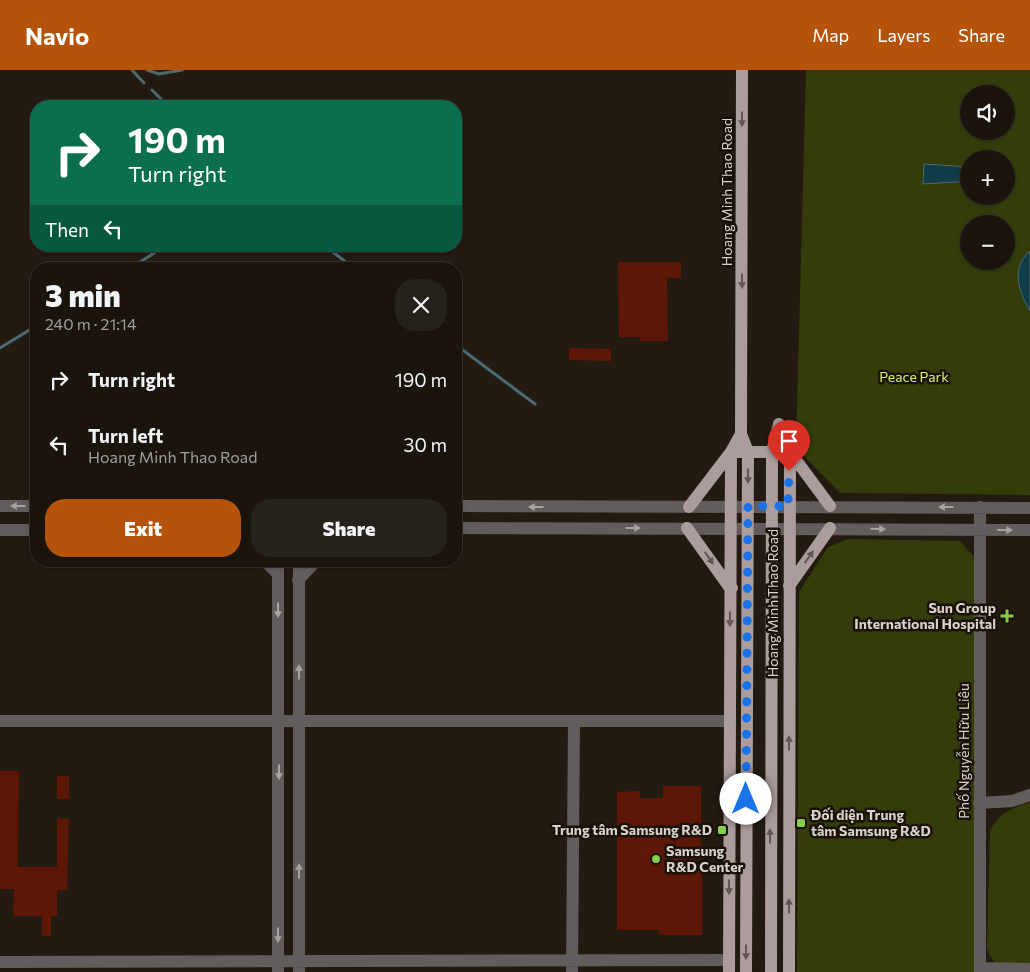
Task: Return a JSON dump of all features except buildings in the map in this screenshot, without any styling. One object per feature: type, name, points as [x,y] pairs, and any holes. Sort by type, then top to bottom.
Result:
[{"type":"main road","name":"Hoang Minh Thao Road","points":[[742,70],[742,434],[748,452],[746,972]]},
{"type":"main road","name":"Hoang Minh Thao Road","points":[[771,972],[771,506],[772,452],[779,424],[790,452],[788,506],[788,972]]},
{"type":"main road","points":[[689,507],[731,452],[742,434]]},
{"type":"main road","points":[[731,452],[790,452],[830,506]]},
{"type":"main road","points":[[729,966],[731,452]]},
{"type":"main road","points":[[688,528],[730,588]]},
{"type":"main road","points":[[770,586],[788,586],[830,528]]},
{"type":"main road","points":[[730,588],[747,588]]},
{"type":"street","points":[[0,506],[30,506]]},
{"type":"street","points":[[462,506],[1030,508]]},
{"type":"street","name":"Phố Nguyễn Hữu Liêu","points":[[980,507],[980,970]]},
{"type":"street","points":[[462,528],[1030,530]]},
{"type":"street","points":[[0,530],[30,530]]},
{"type":"street","points":[[271,567],[278,574]]},
{"type":"street","points":[[278,567],[278,967]]},
{"type":"street","points":[[299,567],[299,966]]},
{"type":"street","points":[[298,580],[310,567]]},
{"type":"street","points":[[0,721],[730,721]]},
{"type":"street","points":[[572,966],[574,721]]},
{"type":"street","points":[[979,803],[1012,801],[1030,795]]},
{"type":"street","points":[[0,962],[278,967],[729,966]]},
{"type":"street","points":[[980,970],[1030,969]]},
{"type":"green space","name":"Peace Park","points":[[806,70],[1030,70],[1030,495],[840,493],[796,448]]},
{"type":"green space","points":[[848,539],[960,541],[975,558],[974,972],[797,972],[799,592],[828,547]]},
{"type":"green space","points":[[1030,802],[1030,964],[1001,964],[993,961],[987,949],[990,830],[998,819],[1007,812]]},
{"type":"water","points":[[924,164],[960,166],[960,182],[923,184]]},
{"type":"water","points":[[1030,251],[1030,311],[1020,288],[1018,272],[1024,258]]},
{"type":"waterway","points":[[132,70],[144,83]]},
{"type":"waterway","points":[[147,70],[159,74],[182,70]]},
{"type":"waterway","points":[[152,90],[162,100]]},
{"type":"waterway","points":[[140,262],[156,252]]},
{"type":"waterway","points":[[333,252],[346,262]]},
{"type":"waterway","points":[[0,348],[30,330]]},
{"type":"waterway","points":[[462,349],[535,404]]},
{"type":"place","name":"Sun Group International Hospital","points":[[1007,616]]},
{"type":"place","name":"Đối diện Trung tâm Samsung R&D","points":[[801,823]]},
{"type":"place","name":"Trung tâm Samsung R&D","points":[[722,830]]},
{"type":"place","name":"Samsung R&D Center","points":[[656,859]]},
{"type":"route","points":[[746,799],[748,506],[788,506],[789,471]]}]
